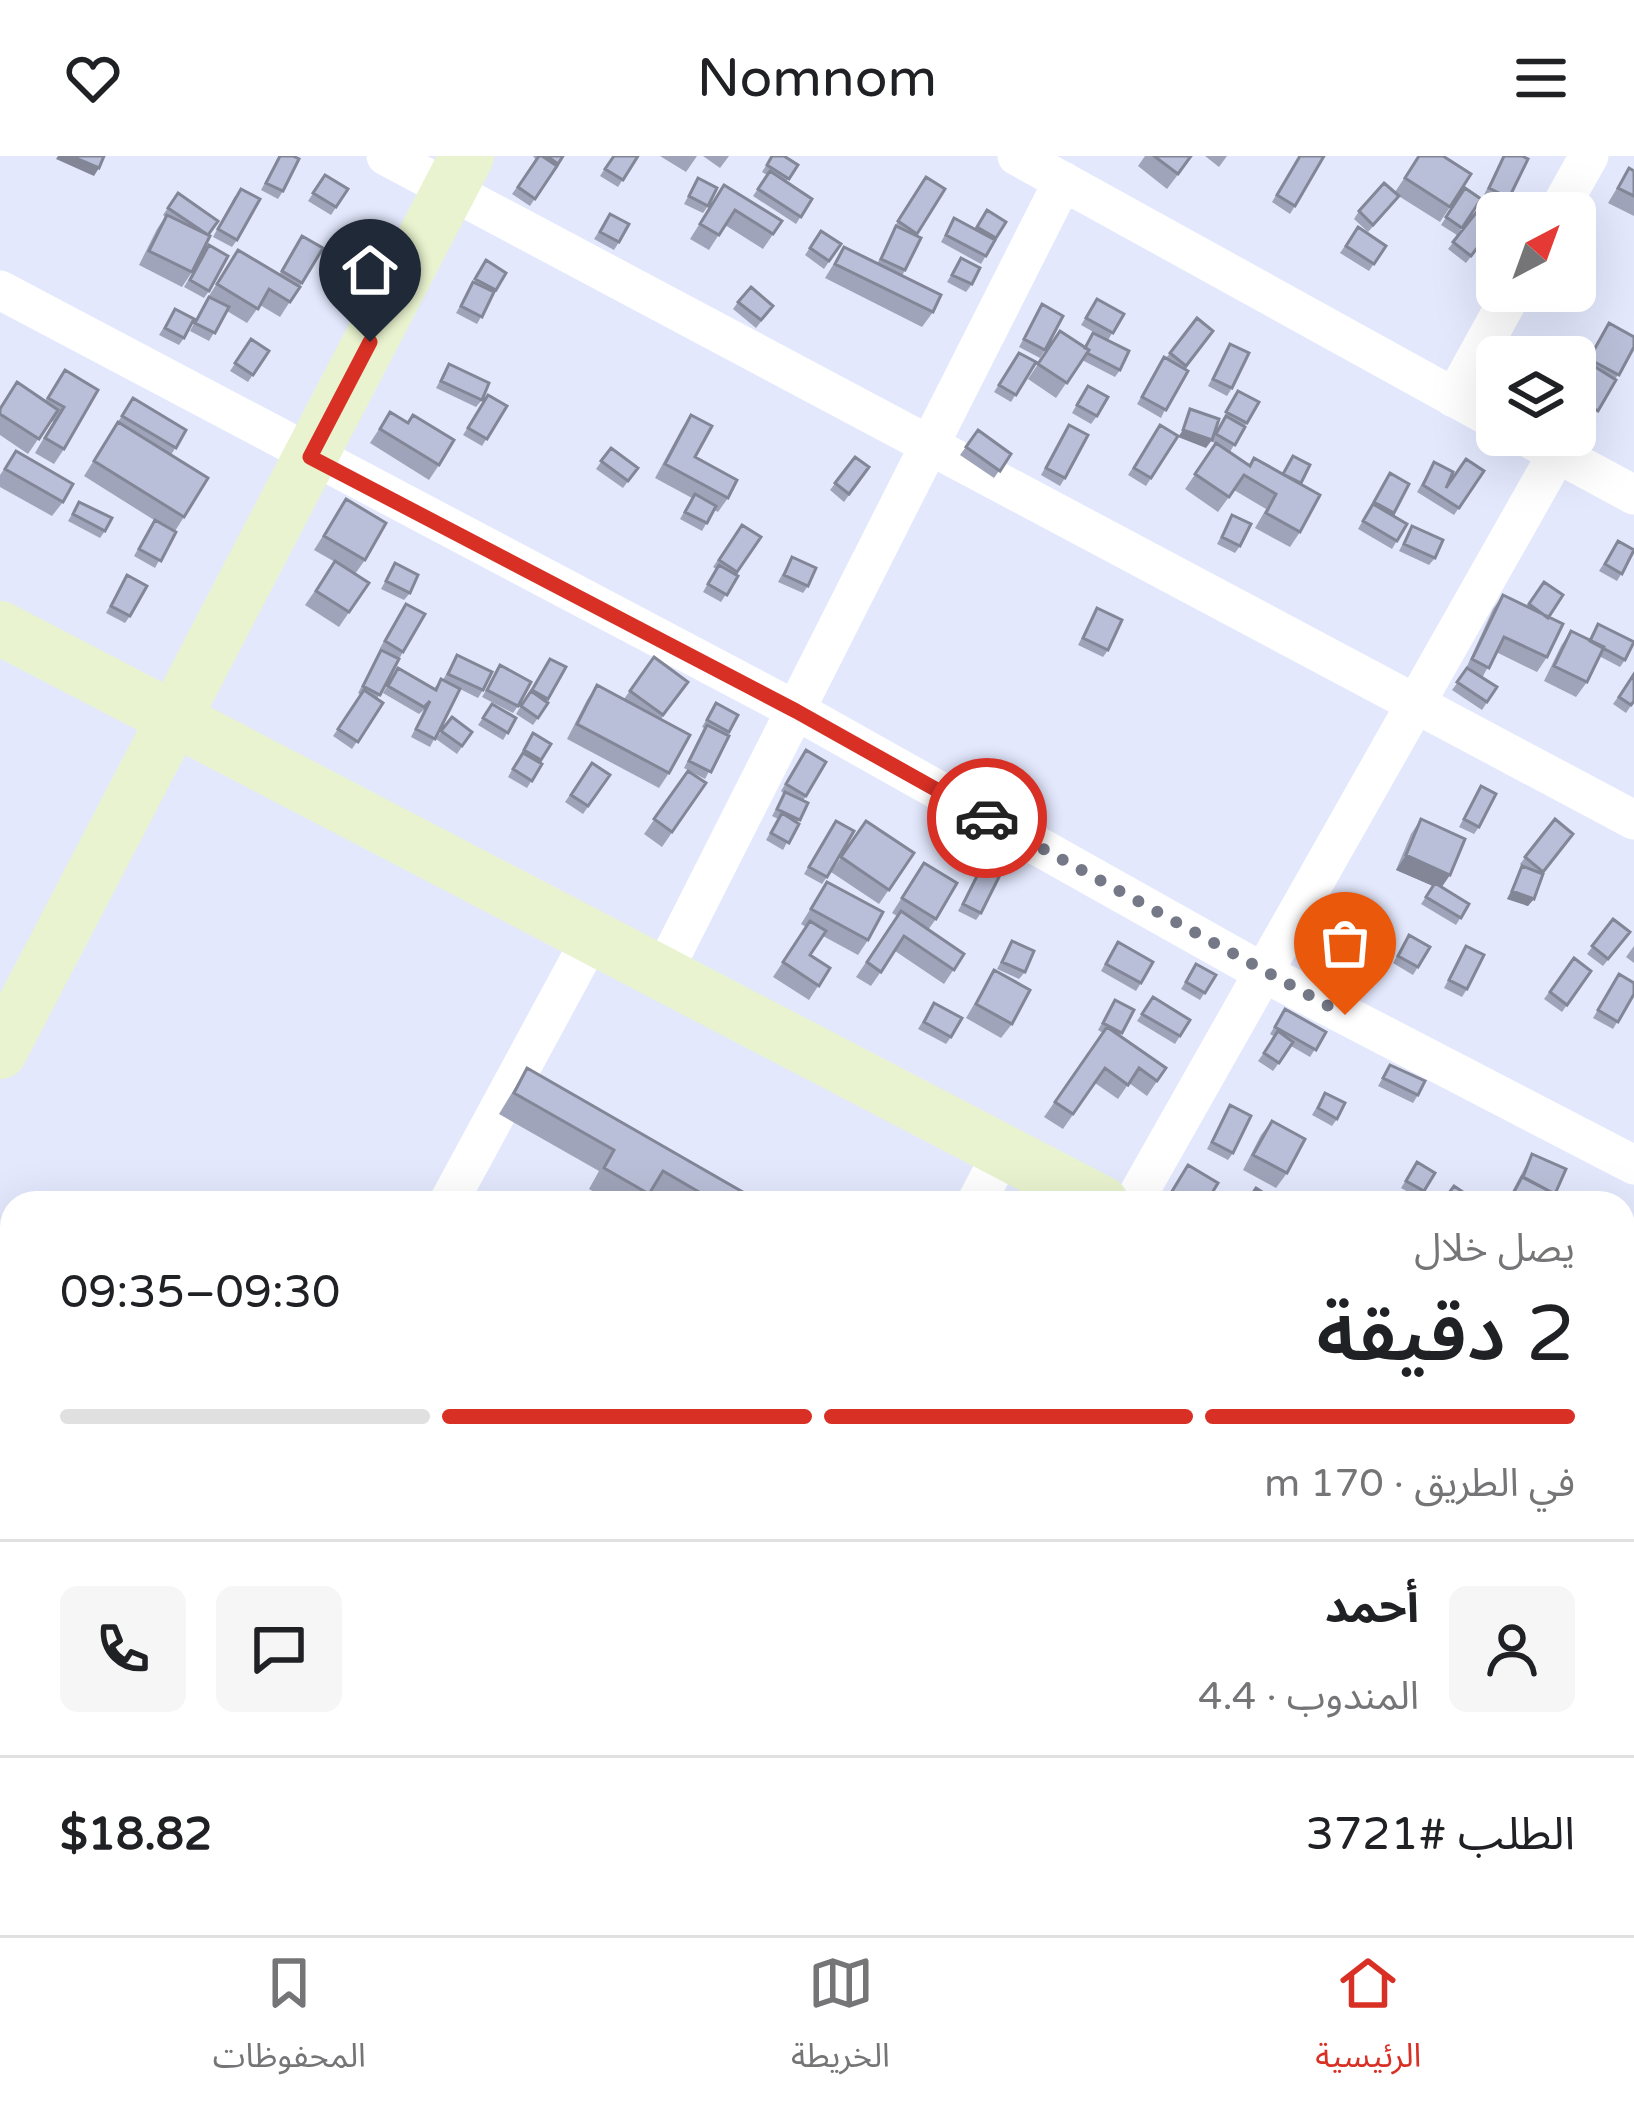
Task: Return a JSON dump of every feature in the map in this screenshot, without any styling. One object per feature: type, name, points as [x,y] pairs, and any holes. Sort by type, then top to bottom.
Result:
[{"type":"street","points":[[386,156],[459,172],[933,446],[1634,820]]},
{"type":"street","points":[[1017,156],[1476,410]]},
{"type":"street","points":[[1568,192],[1588,156]]},
{"type":"street","points":[[0,1052],[459,172]]},
{"type":"street","points":[[663,972],[1063,181]]},
{"type":"street","points":[[0,290],[796,711],[1262,972],[1634,1166]]},
{"type":"street","points":[[1454,398],[1502,312]]},
{"type":"street","points":[[1140,1191],[1413,702],[1534,456]]},
{"type":"street","points":[[1562,456],[1634,496]]},
{"type":"street","points":[[0,628],[1079,1191]]},
{"type":"street","points":[[454,1191],[592,935]]},
{"type":"street","points":[[982,1191],[1004,1151]]},
{"type":"building","points":[[71,156],[104,156],[99,168]]},
{"type":"building","points":[[280,156],[299,159],[283,191],[266,183]]},
{"type":"building","points":[[539,156],[557,166],[535,199],[518,187]]},
{"type":"building","points":[[614,156],[638,156],[623,180],[605,169]]},
{"type":"building","points":[[772,156],[784,156],[798,165],[789,179],[767,165]]},
{"type":"building","points":[[1154,156],[1191,156],[1178,174]]},
{"type":"building","points":[[1300,156],[1324,156],[1295,206],[1277,195]]},
{"type":"building","points":[[1419,156],[1443,156],[1471,174],[1450,207],[1405,178]]},
{"type":"building","points":[[1504,156],[1528,159],[1512,192],[1489,188]]},
{"type":"building","points":[[1629,168],[1634,171],[1634,196],[1618,188]]},
{"type":"building","points":[[770,171],[812,199],[801,217],[758,189]]},
{"type":"building","points":[[325,175],[348,189],[336,207],[313,193]]},
{"type":"building","points":[[926,177],[945,189],[917,234],[898,221]]},
{"type":"building","points":[[698,178],[717,188],[708,206],[689,196]]},
{"type":"building","points":[[1384,183],[1399,196],[1373,225],[1359,211]]},
{"type":"building","points":[[724,185],[782,221],[773,234],[735,210],[719,235],[700,224]]},
{"type":"building","points":[[1465,188],[1476,196],[1476,207],[1462,228],[1446,217]]},
{"type":"building","points":[[241,189],[260,199],[237,240],[218,229]]},
{"type":"building","points":[[178,193],[218,221],[208,235],[168,208]]},
{"type":"building","points":[[987,210],[1006,222],[996,238],[977,227]]},
{"type":"building","points":[[1476,213],[1476,249],[1471,256],[1453,242]]},
{"type":"building","points":[[610,214],[629,224],[619,242],[600,232]]},
{"type":"building","points":[[167,215],[210,236],[192,272],[149,251]]},
{"type":"building","points":[[954,218],[995,240],[986,256],[946,235]]},
{"type":"building","points":[[896,226],[921,238],[905,270],[881,259]]},
{"type":"building","points":[[1358,227],[1386,246],[1374,264],[1346,246]]},
{"type":"building","points":[[821,231],[841,244],[829,261],[810,248]]},
{"type":"building","points":[[302,236],[323,248],[302,283],[282,271]]},
{"type":"building","points":[[209,245],[228,256],[209,291],[190,280]]},
{"type":"building","points":[[844,247],[941,295],[933,312],[835,264]]},
{"type":"building","points":[[238,250],[300,287],[290,302],[269,289],[258,309],[217,284]]},
{"type":"building","points":[[961,258],[980,268],[972,284],[952,275]]},
{"type":"building","points":[[486,260],[506,273],[496,290],[475,279]]},
{"type":"building","points":[[473,282],[494,292],[482,317],[461,306]]},
{"type":"building","points":[[751,287],[773,306],[761,320],[738,302]]},
{"type":"building","points":[[209,297],[229,307],[215,333],[195,323]]},
{"type":"building","points":[[1097,299],[1124,314],[1113,333],[1086,318]]},
{"type":"building","points":[[1042,304],[1063,316],[1045,350],[1024,339]]},
{"type":"building","points":[[175,309],[194,319],[184,338],[165,328]]},
{"type":"building","points":[[1197,318],[1213,331],[1186,366],[1170,353]]},
{"type":"building","points":[[1609,323],[1634,337],[1634,347],[1619,375],[1596,363],[1596,346]]},
{"type":"building","points":[[1060,331],[1089,350],[1067,383],[1038,364]]},
{"type":"building","points":[[1093,333],[1129,351],[1120,370],[1087,353]]},
{"type":"building","points":[[251,339],[269,351],[253,375],[235,363]]},
{"type":"building","points":[[1230,344],[1249,353],[1232,388],[1213,379]]},
{"type":"building","points":[[1019,353],[1036,362],[1016,395],[999,385]]},
{"type":"building","points":[[1164,357],[1188,371],[1166,410],[1142,397]]},
{"type":"building","points":[[449,364],[489,383],[482,400],[441,381]]},
{"type":"building","points":[[1596,367],[1616,380],[1596,410]]},
{"type":"building","points":[[65,370],[98,390],[64,449],[45,438],[64,407],[48,398]]},
{"type":"building","points":[[17,382],[58,410],[39,439],[0,414]]},
{"type":"building","points":[[1088,386],[1108,397],[1097,416],[1077,405]]},
{"type":"building","points":[[1238,391],[1259,402],[1247,423],[1226,412]]},
{"type":"building","points":[[488,395],[507,406],[487,439],[468,428]]},
{"type":"building","points":[[133,398],[186,430],[176,448],[122,416]]},
{"type":"building","points":[[1190,409],[1219,419],[1212,440],[1183,430]]},
{"type":"building","points":[[390,412],[408,423],[413,415],[454,440],[439,465],[380,429]]},
{"type":"building","points":[[691,415],[712,426],[695,457],[737,480],[728,498],[665,464]]},
{"type":"building","points":[[1226,416],[1245,427],[1235,445],[1216,434]]},
{"type":"building","points":[[118,422],[208,478],[184,517],[94,461]]},
{"type":"building","points":[[1069,425],[1088,435],[1065,478],[1046,468]]},
{"type":"building","points":[[1160,425],[1178,436],[1151,478],[1134,468]]},
{"type":"building","points":[[978,430],[1011,454],[1000,471],[966,447]]},
{"type":"building","points":[[1216,443],[1250,466],[1254,458],[1320,495],[1300,532],[1266,513],[1276,494],[1244,475],[1229,497],[1195,474]]},
{"type":"building","points":[[611,448],[638,468],[628,481],[601,461]]},
{"type":"building","points":[[16,451],[73,484],[63,502],[5,469]]},
{"type":"building","points":[[1293,456],[1310,465],[1301,483],[1283,474]]},
{"type":"building","points":[[855,457],[869,467],[849,494],[835,483]]},
{"type":"building","points":[[1466,459],[1484,471],[1459,508],[1423,485],[1434,462],[1453,472],[1446,488]]},
{"type":"building","points":[[1390,473],[1409,484],[1394,513],[1374,502]]},
{"type":"building","points":[[695,494],[716,506],[707,523],[685,512]]},
{"type":"building","points":[[346,499],[386,523],[365,560],[324,536]]},
{"type":"building","points":[[79,502],[112,518],[105,531],[73,514]]},
{"type":"building","points":[[1373,504],[1407,524],[1397,541],[1363,521]]},
{"type":"building","points":[[1232,515],[1251,524],[1240,546],[1222,537]]},
{"type":"building","points":[[155,520],[176,532],[161,561],[139,549]]},
{"type":"building","points":[[742,525],[761,537],[737,572],[719,560]]},
{"type":"building","points":[[1412,526],[1443,540],[1435,558],[1404,544]]},
{"type":"building","points":[[1618,541],[1634,550],[1622,574],[1605,564]]},
{"type":"building","points":[[792,557],[816,568],[808,586],[784,575]]},
{"type":"building","points":[[335,561],[369,583],[349,612],[316,591]]},
{"type":"building","points":[[395,563],[418,575],[410,593],[386,581]]},
{"type":"building","points":[[719,565],[738,576],[727,595],[708,584]]},
{"type":"building","points":[[127,575],[147,586],[130,616],[111,606]]},
{"type":"building","points":[[1544,582],[1563,595],[1548,618],[1529,604]]},
{"type":"building","points":[[1503,595],[1563,624],[1547,657],[1504,637],[1489,668],[1472,659]]},
{"type":"building","points":[[406,604],[425,614],[403,652],[385,641]]},
{"type":"building","points":[[1097,608],[1122,620],[1108,650],[1083,638]]},
{"type":"building","points":[[1598,624],[1634,642],[1625,660],[1590,641]]},
{"type":"building","points":[[1571,631],[1604,647],[1587,682],[1554,666]]},
{"type":"building","points":[[381,650],[399,659],[380,695],[363,686]]},
{"type":"building","points":[[457,655],[492,672],[483,690],[448,674]]},
{"type":"building","points":[[654,657],[688,682],[663,715],[630,691]]},
{"type":"building","points":[[550,659],[566,667],[548,699],[532,690]]},
{"type":"building","points":[[500,665],[531,682],[518,706],[487,690]]},
{"type":"building","points":[[398,668],[436,690],[441,679],[460,689],[435,739],[416,729],[430,701],[424,707],[388,686]]},
{"type":"building","points":[[1467,668],[1497,687],[1487,702],[1457,682]]},
{"type":"building","points":[[1634,674],[1634,701],[1631,705],[1619,697]]},
{"type":"building","points":[[597,685],[690,735],[669,773],[577,724]]},
{"type":"building","points":[[364,690],[383,703],[358,742],[338,729]]},
{"type":"building","points":[[531,691],[548,703],[538,718],[521,706]]},
{"type":"building","points":[[716,703],[738,715],[729,732],[707,720]]},
{"type":"building","points":[[492,704],[516,718],[508,733],[483,718]]},
{"type":"building","points":[[452,717],[472,732],[462,746],[441,731]]},
{"type":"building","points":[[707,725],[729,736],[711,772],[689,761]]},
{"type":"building","points":[[533,733],[551,744],[541,760],[524,750]]},
{"type":"building","points":[[806,750],[826,762],[806,796],[786,784]]},
{"type":"building","points":[[523,753],[542,764],[532,781],[513,769]]},
{"type":"building","points":[[592,763],[610,775],[588,806],[571,795]]},
{"type":"building","points":[[688,771],[706,783],[672,832],[654,819]]},
{"type":"building","points":[[1481,786],[1496,794],[1479,827],[1464,819]]},
{"type":"building","points":[[785,792],[808,803],[800,820],[777,809]]},
{"type":"building","points":[[782,813],[799,824],[789,843],[771,833]]},
{"type":"building","points":[[1421,819],[1465,839],[1450,875],[1406,855]]},
{"type":"building","points":[[1555,819],[1573,834],[1543,872],[1525,857]]},
{"type":"building","points":[[836,821],[854,831],[827,877],[809,867]]},
{"type":"building","points":[[866,821],[914,853],[889,890],[841,857]]},
{"type":"building","points":[[991,848],[1009,857],[981,913],[963,904]]},
{"type":"building","points":[[924,863],[957,883],[936,919],[902,898]]},
{"type":"building","points":[[1522,866],[1543,874],[1534,899],[1512,891]]},
{"type":"building","points":[[827,882],[883,912],[868,940],[811,909]]},
{"type":"building","points":[[1435,883],[1469,904],[1461,918],[1426,897]]},
{"type":"building","points":[[901,911],[964,954],[954,970],[904,936],[881,972],[867,962]]},
{"type":"building","points":[[1613,919],[1630,932],[1608,959],[1592,946]]},
{"type":"building","points":[[810,921],[826,931],[810,955],[830,968],[819,986],[783,962]]},
{"type":"building","points":[[1409,935],[1430,947],[1418,967],[1398,956]]},
{"type":"building","points":[[1012,941],[1034,951],[1025,972],[1002,962]]},
{"type":"building","points":[[1118,942],[1153,962],[1141,983],[1106,964]]},
{"type":"building","points":[[1466,946],[1484,955],[1467,989],[1449,980]]},
{"type":"building","points":[[1574,958],[1591,971],[1567,1005],[1550,992]]},
{"type":"building","points":[[1196,964],[1216,975],[1205,993],[1186,982]]},
{"type":"building","points":[[994,970],[1030,990],[1012,1024],[976,1004]]},
{"type":"building","points":[[1619,974],[1634,983],[1634,994],[1618,1022],[1598,1010]]},
{"type":"building","points":[[1153,997],[1190,1020],[1180,1036],[1142,1014]]},
{"type":"building","points":[[1115,1000],[1134,1010],[1122,1033],[1103,1023]]},
{"type":"building","points":[[934,1003],[962,1018],[951,1037],[924,1022]]},
{"type":"building","points":[[1285,1009],[1326,1032],[1316,1050],[1275,1027]]},
{"type":"building","points":[[1107,1027],[1166,1068],[1157,1081],[1139,1068],[1128,1085],[1105,1068],[1073,1114],[1055,1102]]},
{"type":"building","points":[[1278,1031],[1293,1042],[1279,1063],[1264,1053]]},
{"type":"building","points":[[1390,1065],[1425,1081],[1418,1095],[1383,1078]]},
{"type":"building","points":[[527,1068],[741,1191],[697,1191],[663,1171],[651,1191],[644,1191],[604,1168],[614,1150],[514,1093]]},
{"type":"building","points":[[1325,1093],[1345,1103],[1337,1119],[1318,1108]]},
{"type":"building","points":[[1230,1105],[1251,1116],[1233,1153],[1212,1142]]},
{"type":"building","points":[[1272,1121],[1305,1139],[1287,1173],[1253,1155]]},
{"type":"building","points":[[1532,1154],[1566,1169],[1556,1191],[1523,1177]]},
{"type":"building","points":[[1417,1162],[1435,1173],[1424,1191],[1406,1181]]},
{"type":"building","points":[[1188,1165],[1218,1183],[1213,1191],[1172,1191]]},
{"type":"building","points":[[1522,1177],[1549,1191],[1515,1191]]},
{"type":"way so far","points":[[987,818],[1345,1015]]},
{"type":"route","points":[[370,342],[310,457],[796,711],[987,818]]}]
